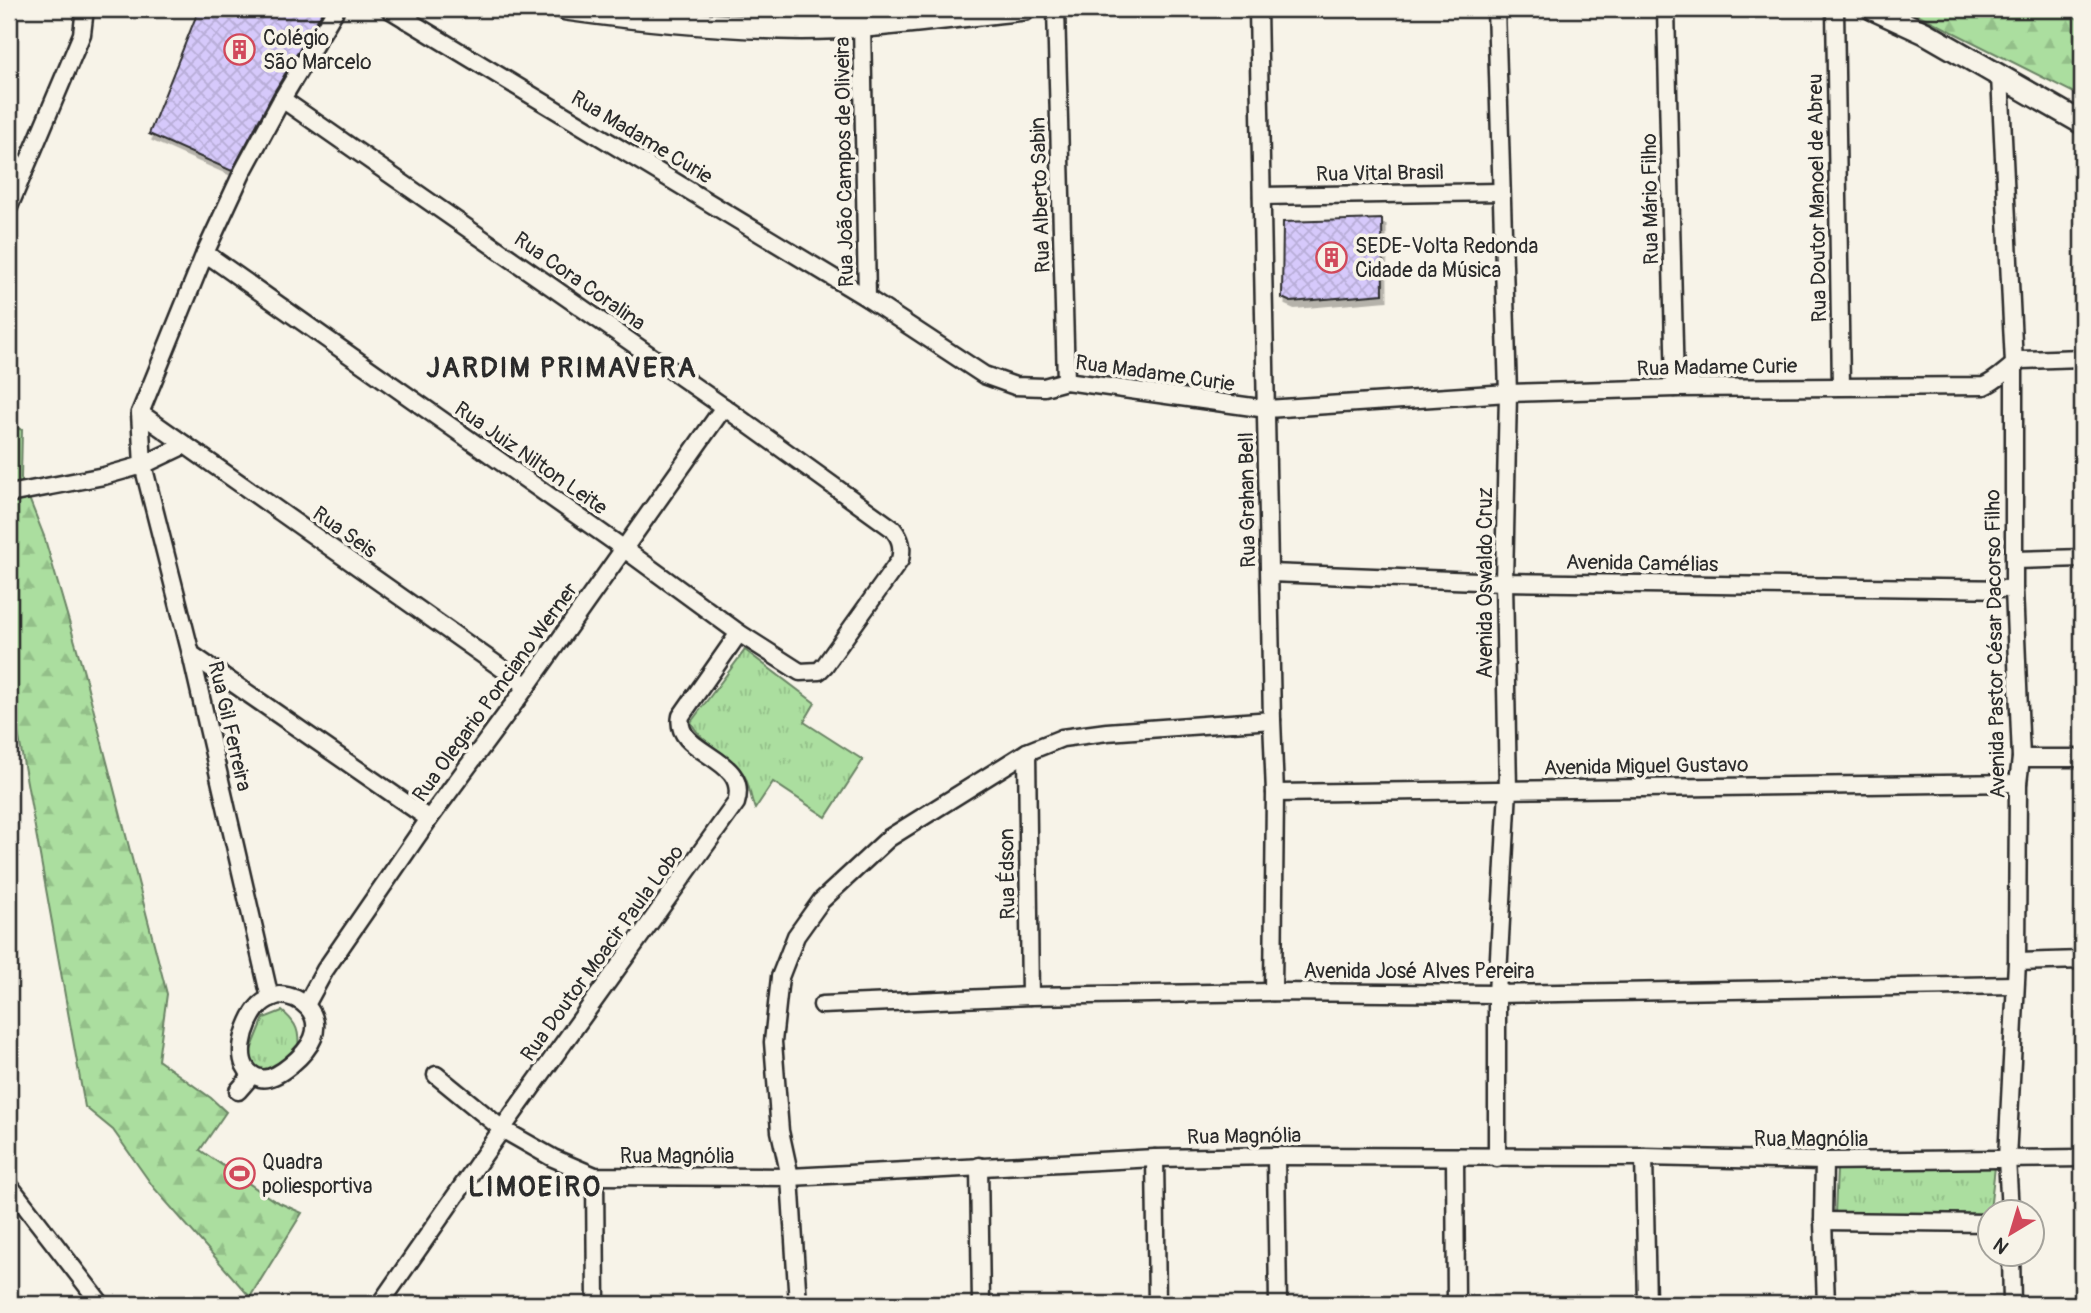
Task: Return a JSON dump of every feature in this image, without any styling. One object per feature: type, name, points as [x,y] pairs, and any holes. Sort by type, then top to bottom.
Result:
[{"type":"main road","points":[[566,9],[650,20],[781,29],[862,25],[1026,9]]},
{"type":"main road","points":[[1873,9],[1925,33],[2082,124]]},
{"type":"street","points":[[9,207],[82,34],[85,9]]},
{"type":"street","name":"Rua Gil Ferreira","points":[[270,998],[191,654],[143,465],[139,413],[205,253],[243,171],[336,9]]},
{"type":"street","name":"Rua Alberto Sabin","points":[[1056,9],[1066,381]]},
{"type":"street","name":"Rua Grahan Bell","points":[[1258,9],[1275,793],[1273,992]]},
{"type":"street","name":"Avenida Oswaldo Cruz","points":[[1496,9],[1508,393],[1504,582],[1508,789],[1497,994],[1497,1158]]},
{"type":"street","name":"Rua Mário Filho","points":[[1666,9],[1675,388]]},
{"type":"street","name":"Rua Doutor Manoel de Abreu","points":[[1835,9],[1841,386]]},
{"type":"street","name":"Rua Madame Curie","points":[[400,12],[867,298],[984,375],[1015,386],[1044,387],[1066,381],[1267,409],[1508,393],[1675,388],[1984,386],[2014,364]]},
{"type":"street","name":"Rua João Campos de Oliveira","points":[[862,25],[867,298]]},
{"type":"street","name":"Avenida Pastor César Dacorso Filho","points":[[2000,76],[2014,364],[2014,589],[2021,758],[2018,783],[2017,962],[2007,1158],[2009,1198]]},
{"type":"street","name":"Rua Cora Coralina","points":[[282,99],[893,528],[900,537],[903,549],[901,560],[825,665],[819,671],[800,672]]},
{"type":"street","points":[[9,157],[24,172]]},
{"type":"street","name":"Rua Vital Brasil","points":[[1262,196],[1500,192]]},
{"type":"street","name":"Rua Juiz Nilton Leite","points":[[205,253],[623,548],[739,634],[800,672]]},
{"type":"street","points":[[2014,364],[2026,359],[2082,358]]},
{"type":"street","name":"Rua Olegario Ponciano Werner","points":[[306,1005],[325,970],[429,819],[724,407]]},
{"type":"street","name":"Rua Seis","points":[[139,413],[527,685]]},
{"type":"street","points":[[9,494],[143,465],[185,445]]},
{"type":"street","points":[[2015,559],[2082,558]]},
{"type":"street","name":"Avenida Camélias","points":[[1269,573],[1504,582],[2014,589]]},
{"type":"street","name":"Rua Doutor Moacir Paula Lobo","points":[[380,1304],[736,803],[738,783],[732,772],[683,736],[679,726],[681,716],[739,634]]},
{"type":"street","points":[[191,654],[429,819]]},
{"type":"street","points":[[798,1304],[790,1177],[780,1130],[773,1042],[780,977],[796,936],[821,901],[889,838],[1027,752],[1062,738],[1107,732],[1272,720]]},
{"type":"street","name":"Rua Édson","points":[[1027,752],[1030,996]]},
{"type":"street","points":[[2021,758],[2082,758]]},
{"type":"street","name":"Avenida Miguel Gustavo","points":[[1275,793],[2018,783]]},
{"type":"street","points":[[2017,962],[2082,960]]},
{"type":"street","name":"Avenida José Alves Pereira","points":[[822,1005],[1030,996],[1273,992],[1497,994],[2015,985]]},
{"type":"street","points":[[289,996],[306,1005],[315,1024],[310,1045],[276,1077],[265,1079],[251,1075],[242,1057],[244,1035],[255,1012],[270,998],[289,996]]},
{"type":"street","points":[[238,1091],[251,1075]]},
{"type":"street","name":"Rua Magnólia","points":[[436,1075],[502,1129],[553,1158],[595,1176],[790,1177],[1155,1158],[1276,1156],[1644,1157],[1824,1161],[2082,1158]]},
{"type":"street","points":[[1276,1156],[1278,1304]]},
{"type":"street","points":[[1455,1157],[1456,1304]]},
{"type":"street","points":[[1644,1157],[1647,1304]]},
{"type":"street","points":[[1155,1158],[1157,1304]]},
{"type":"street","points":[[1824,1161],[1826,1304]]},
{"type":"street","points":[[979,1167],[981,1304]]},
{"type":"street","points":[[595,1176],[596,1304]]},
{"type":"street","points":[[9,1185],[101,1304]]},
{"type":"street","points":[[1823,1221],[1976,1223]]},
{"type":"street","points":[[2011,1268],[2012,1304]]},
{"type":"green space","points":[[1907,9],[2059,9],[2082,21],[2082,97]]},
{"type":"green space","points":[[9,424],[22,430],[21,478],[44,536],[84,673],[167,994],[158,1060],[226,1112],[200,1150],[273,1200],[302,1213],[250,1297],[154,1188],[113,1130],[85,1107],[9,682]]},
{"type":"green space","points":[[745,650],[815,703],[804,722],[863,760],[826,817],[773,782],[755,809],[740,769],[703,738],[691,722]]},
{"type":"green space","points":[[282,1011],[296,1028],[298,1052],[272,1073],[257,1068],[249,1055],[264,1018]]},
{"type":"green space","points":[[1995,1167],[1991,1198],[1976,1198],[1976,1219],[1835,1214],[1837,1169]]},
{"type":"building","points":[[199,9],[324,9],[273,94],[232,171],[149,134]]},
{"type":"building","name":"SEDE-Volta Redonda Cidade da Música","points":[[1382,219],[1383,294],[1291,302],[1282,298],[1283,222]]},
{"type":"place","name":"Colégio São Marcelo","points":[[240,50]]},
{"type":"place","name":"SEDE-Volta Redonda Cidade da Música","points":[[1332,258]]},
{"type":"place","name":"Quadra poliesportiva","points":[[239,1174]]},
{"type":"district","name":"JARDIM PRIMAVERA","points":[[562,367]]},
{"type":"district","name":"LIMOEIRO","points":[[535,1186]]}]
